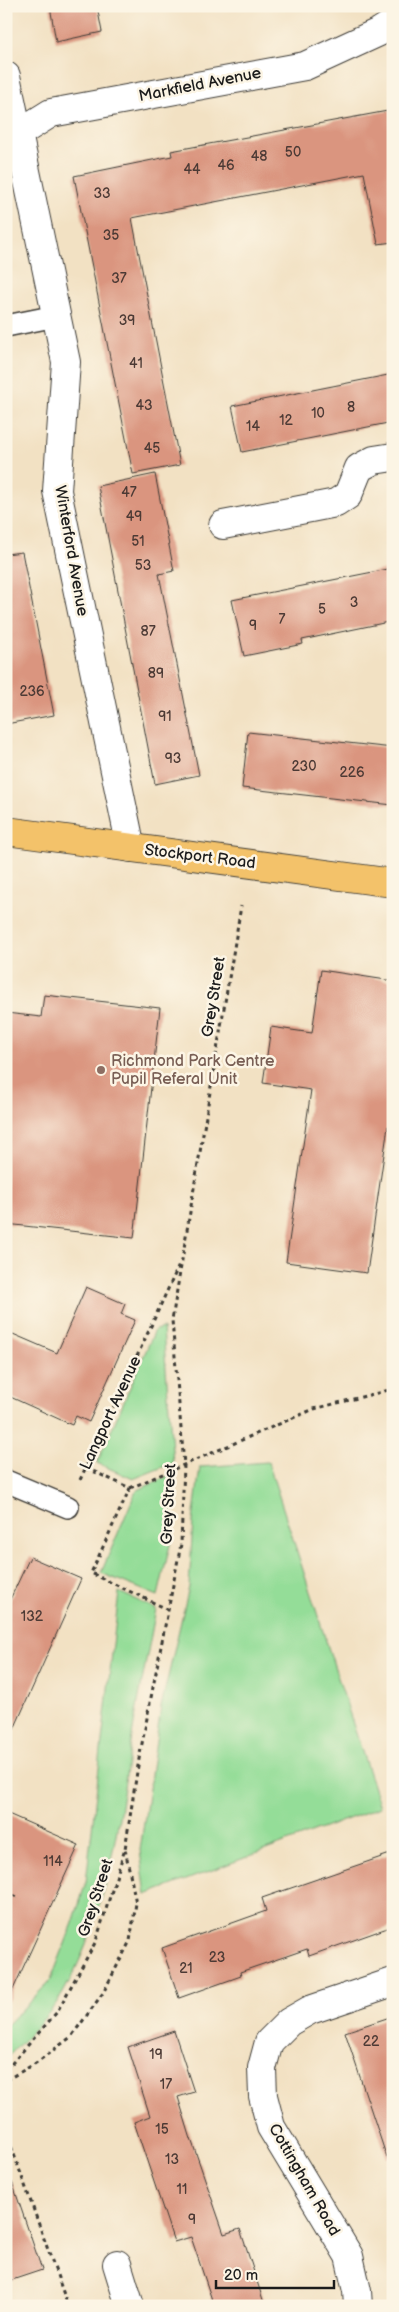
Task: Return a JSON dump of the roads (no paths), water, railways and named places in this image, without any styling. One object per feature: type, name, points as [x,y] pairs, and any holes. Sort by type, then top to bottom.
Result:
[{"type":"highway","name":"Stockport Road","points":[[6,831],[393,883]]},
{"type":"street","name":"Markfield Avenue","points":[[12,137],[51,113],[304,66],[379,32],[393,23]]},
{"type":"street","name":"Winterford Avenue","points":[[6,76],[12,137],[66,362],[57,491],[131,848]]},
{"type":"street","points":[[223,525],[336,503],[348,495],[359,468],[374,460],[393,456]]},
{"type":"street","name":"Cottingham Road","points":[[358,2306],[358,2292],[349,2256],[271,2127],[263,2096],[262,2068],[269,2042],[289,2022],[310,2010],[393,1982]]},
{"type":"street","points":[[117,2264],[130,2306]]},
{"type":"lane","points":[[6,326],[56,316]]},
{"type":"lane","points":[[6,1481],[68,1507]]},
{"type":"place","name":"Richmond Park Centre Pupil Referal Unit","points":[[101,1070]]}]
